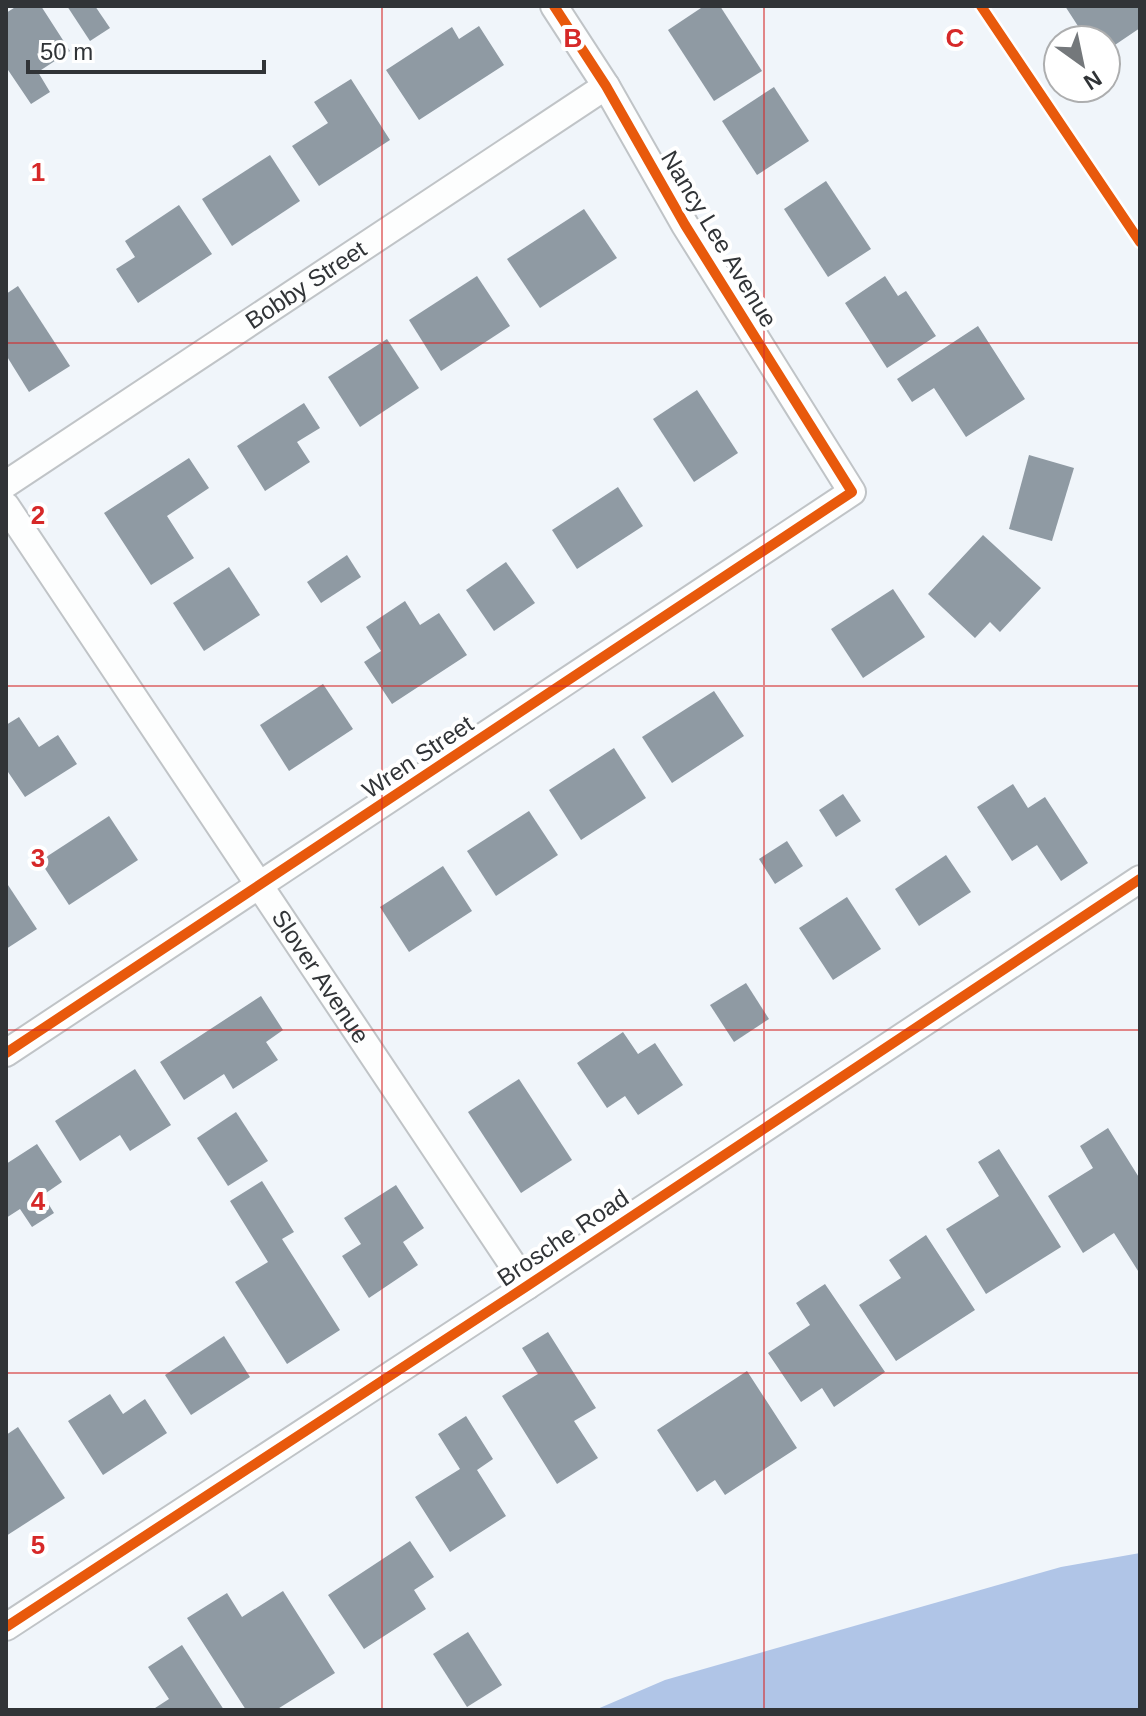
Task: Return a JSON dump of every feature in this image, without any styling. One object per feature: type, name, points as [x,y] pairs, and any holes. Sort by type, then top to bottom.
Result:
[{"type":"street","name":"Nancy Lee Avenue","points":[[554,6],[606,86],[685,225],[852,492]]},
{"type":"street","name":"Bobby Street","points":[[6,484],[606,86]]},
{"type":"street","name":"Wren Street","points":[[6,1053],[852,492]]},
{"type":"street","name":"Slover Avenue","points":[[6,506],[527,1286]]},
{"type":"street","name":"Brosche Road","points":[[6,1627],[1140,879]]},
{"type":"water","points":[[1140,1553],[1140,1710],[595,1710],[665,1680],[1061,1567]]},
{"type":"building","points":[[17,6],[41,6],[70,51],[38,72],[50,92],[31,104],[6,67],[6,13]]},
{"type":"building","points":[[67,6],[95,6],[110,28],[90,41]]},
{"type":"building","points":[[704,6],[720,6],[762,71],[714,101],[668,30]]},
{"type":"building","points":[[1065,6],[1140,6],[1140,28],[1122,40],[1122,24],[1077,24]]},
{"type":"building","points":[[479,26],[504,65],[419,120],[386,70],[452,27],[459,39]]},
{"type":"building","points":[[351,79],[390,140],[319,186],[292,146],[328,123],[314,102]]},
{"type":"building","points":[[774,87],[809,141],[757,175],[722,121]]},
{"type":"building","points":[[270,155],[300,201],[232,246],[202,199]]},
{"type":"building","points":[[826,181],[871,249],[828,277],[784,209]]},
{"type":"building","points":[[179,205],[212,254],[138,303],[116,269],[135,257],[125,241]]},
{"type":"building","points":[[584,209],[617,258],[540,308],[507,259]]},
{"type":"building","points":[[477,276],[510,326],[441,371],[409,320]]},
{"type":"building","points":[[885,276],[898,296],[906,291],[936,336],[887,368],[845,303]]},
{"type":"building","points":[[18,286],[70,366],[29,392],[6,355],[6,294]]},
{"type":"building","points":[[978,326],[1025,399],[966,437],[934,388],[912,402],[897,379]]},
{"type":"building","points":[[387,339],[419,388],[360,427],[328,377]]},
{"type":"building","points":[[697,390],[738,453],[694,482],[653,419]]},
{"type":"building","points":[[304,403],[320,428],[297,442],[310,462],[265,491],[237,446]]},
{"type":"building","points":[[1029,455],[1074,468],[1052,541],[1009,529]]},
{"type":"building","points":[[189,458],[209,488],[167,516],[194,558],[151,585],[104,513]]},
{"type":"building","points":[[618,487],[643,526],[577,569],[552,530]]},
{"type":"building","points":[[983,535],[1041,588],[1000,632],[990,622],[975,638],[928,594]]},
{"type":"building","points":[[347,555],[361,577],[321,603],[307,582]]},
{"type":"building","points":[[506,562],[535,603],[494,631],[466,590]]},
{"type":"building","points":[[229,567],[260,615],[204,651],[173,603]]},
{"type":"building","points":[[893,589],[925,637],[863,678],[831,629]]},
{"type":"building","points":[[405,601],[420,625],[439,613],[467,655],[392,704],[364,662],[381,651],[366,627]]},
{"type":"building","points":[[323,684],[353,729],[289,771],[260,725]]},
{"type":"building","points":[[714,691],[744,736],[672,783],[642,737]]},
{"type":"building","points":[[19,717],[39,747],[58,735],[77,764],[25,797],[6,769],[6,725]]},
{"type":"building","points":[[614,748],[646,798],[581,840],[549,790]]},
{"type":"building","points":[[1013,784],[1028,808],[1045,797],[1088,863],[1061,881],[1037,845],[1012,861],[977,807]]},
{"type":"building","points":[[843,794],[861,821],[836,837],[819,810]]},
{"type":"building","points":[[529,811],[558,855],[496,896],[467,851]]},
{"type":"building","points":[[109,816],[138,860],[69,905],[40,861]]},
{"type":"building","points":[[787,841],[803,866],[775,884],[759,859]]},
{"type":"building","points":[[946,855],[971,892],[919,926],[895,889]]},
{"type":"building","points":[[443,866],[472,911],[409,952],[380,907]]},
{"type":"building","points":[[6,882],[37,929],[6,949]]},
{"type":"building","points":[[847,897],[881,949],[833,980],[799,928]]},
{"type":"building","points":[[746,983],[769,1019],[734,1042],[710,1005]]},
{"type":"building","points":[[261,996],[283,1030],[266,1042],[278,1060],[233,1089],[224,1074],[184,1100],[160,1062]]},
{"type":"building","points":[[623,1032],[638,1054],[655,1043],[683,1085],[638,1115],[625,1096],[607,1108],[577,1063]]},
{"type":"building","points":[[135,1069],[171,1125],[130,1151],[120,1135],[80,1161],[55,1121]]},
{"type":"building","points":[[519,1079],[572,1160],[521,1193],[468,1112]]},
{"type":"building","points":[[236,1112],[268,1161],[228,1186],[197,1138]]},
{"type":"building","points":[[1108,1128],[1140,1179],[1140,1274],[1114,1233],[1083,1253],[1048,1196],[1093,1168],[1080,1146]]},
{"type":"building","points":[[37,1144],[62,1182],[43,1195],[54,1213],[32,1227],[20,1209],[6,1218],[6,1164]]},
{"type":"building","points":[[999,1149],[1061,1247],[986,1294],[946,1229],[999,1196],[978,1162]]},
{"type":"building","points":[[262,1181],[294,1232],[282,1239],[340,1330],[287,1364],[235,1282],[268,1262],[230,1201]]},
{"type":"building","points":[[396,1185],[424,1228],[403,1242],[418,1265],[369,1298],[342,1256],[361,1244],[344,1218]]},
{"type":"building","points":[[926,1235],[975,1310],[896,1361],[859,1305],[901,1278],[889,1260]]},
{"type":"building","points":[[825,1284],[885,1372],[834,1407],[822,1388],[801,1402],[768,1353],[810,1325],[796,1303]]},
{"type":"building","points":[[548,1332],[596,1408],[574,1421],[598,1458],[557,1484],[502,1396],[538,1374],[522,1348]]},
{"type":"building","points":[[224,1336],[250,1377],[191,1415],[165,1375]]},
{"type":"building","points":[[747,1371],[797,1448],[725,1495],[715,1480],[697,1492],[657,1430]]},
{"type":"building","points":[[110,1394],[123,1414],[145,1399],[167,1433],[103,1475],[68,1421]]},
{"type":"building","points":[[466,1416],[493,1459],[477,1470],[506,1516],[450,1552],[415,1497],[460,1469],[438,1434]]},
{"type":"building","points":[[18,1427],[65,1498],[6,1536],[6,1435]]},
{"type":"building","points":[[410,1541],[434,1577],[414,1590],[426,1609],[364,1649],[328,1595]]},
{"type":"building","points":[[283,1591],[335,1673],[276,1710],[246,1710],[187,1618],[227,1593],[242,1617]]},
{"type":"building","points":[[468,1632],[502,1685],[467,1707],[433,1654]]},
{"type":"building","points":[[182,1645],[224,1710],[152,1710],[169,1699],[148,1667]]},
{"type":"cycle path","points":[[6,1053],[852,492],[685,225],[606,86],[554,6]]},
{"type":"cycle path","points":[[981,6],[1140,242]]},
{"type":"cycle path","points":[[6,1627],[1140,879]]}]
